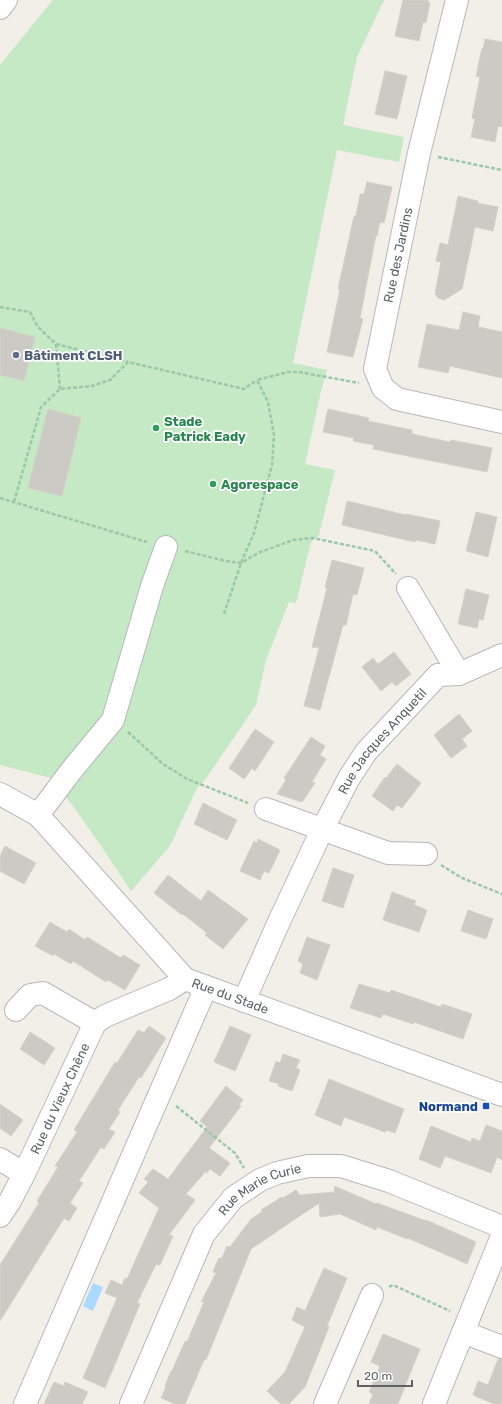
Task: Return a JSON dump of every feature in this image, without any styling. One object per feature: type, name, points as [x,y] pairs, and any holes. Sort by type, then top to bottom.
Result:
[{"type":"street","points":[[0,8],[6,0]]},
{"type":"street","name":"Rue des Jardins","points":[[457,0],[419,153],[375,369],[384,388],[397,399],[502,422]]},
{"type":"street","points":[[38,815],[71,771],[113,720],[152,586],[166,547]]},
{"type":"street","points":[[408,588],[459,674]]},
{"type":"street","name":"Rue Jacques Anquetil","points":[[244,1001],[322,830],[349,778],[366,752],[438,675],[459,674],[502,655]]},
{"type":"street","name":"Rue du Stade","points":[[0,794],[38,815],[185,979],[502,1095]]},
{"type":"street","points":[[266,809],[388,853],[426,854]]},
{"type":"street","points":[[16,1010],[30,995],[43,993],[95,1023],[105,1016],[169,989],[185,979]]},
{"type":"street","points":[[25,1404],[206,987]]},
{"type":"street","name":"Rue du Vieux Chêne","points":[[0,1216],[10,1201],[24,1174],[95,1023]]},
{"type":"street","points":[[0,1159],[24,1174]]},
{"type":"street","name":"Rue Marie Curie","points":[[131,1404],[204,1234],[233,1198],[254,1183],[277,1173],[308,1166],[341,1166],[389,1181],[502,1227]]},
{"type":"street","points":[[434,1404],[502,1236]]},
{"type":"street","points":[[325,1404],[372,1295]]},
{"type":"street","points":[[465,1326],[502,1347]]},
{"type":"path","points":[[419,153],[502,170]]},
{"type":"path","points":[[0,307],[30,312],[38,327],[56,344],[244,389],[257,380],[288,372],[299,372],[384,388]]},
{"type":"path","points":[[56,344],[60,389]]},
{"type":"path","points":[[14,502],[41,407],[60,389],[92,386],[110,380],[128,362]]},
{"type":"path","points":[[224,614],[254,533],[272,465],[274,435],[268,402],[257,380]]},
{"type":"path","points":[[0,498],[166,547],[226,561],[242,563],[258,553],[293,540],[313,538],[375,551],[408,588]]},
{"type":"path","points":[[113,720],[129,732],[163,764],[187,779],[266,809]]},
{"type":"path","points":[[426,854],[462,878],[502,894]]},
{"type":"path","points":[[159,1094],[235,1153],[254,1183]]},
{"type":"path","points":[[372,1295],[393,1285],[458,1315],[465,1326]]},
{"type":"green space","name":"Stade Patrick Eady","points":[[53,0],[384,0],[357,57],[343,125],[404,137],[399,162],[337,150],[293,363],[327,370],[305,464],[335,470],[319,535],[311,542],[296,603],[289,602],[266,660],[256,705],[205,780],[197,788],[170,846],[131,891],[73,806],[51,778],[0,765],[0,65]]},
{"type":"water","points":[[93,1283],[103,1287],[93,1311],[83,1306]]},
{"type":"building","points":[[403,0],[428,0],[430,3],[426,23],[423,22],[419,41],[395,36]]},
{"type":"building","points":[[485,39],[502,42],[502,127],[498,126],[495,142],[471,137],[475,119],[472,118],[480,77],[476,76]]},
{"type":"building","points":[[385,71],[407,76],[397,119],[375,114]]},
{"type":"building","points":[[367,182],[392,187],[384,223],[380,222],[377,236],[376,235],[360,318],[363,319],[353,357],[327,352],[340,289],[338,289],[354,216],[356,216],[360,194],[364,194]]},
{"type":"building","points":[[458,196],[478,201],[477,203],[498,207],[493,231],[475,227],[462,289],[444,300],[438,298],[435,294],[441,262],[436,261],[440,243],[448,245]]},
{"type":"building","points":[[463,312],[480,316],[478,327],[502,332],[502,378],[450,366],[448,373],[418,367],[427,324],[459,330]]},
{"type":"building","name":"Bâtiment CLSH","points":[[0,328],[35,337],[24,381],[0,375]]},
{"type":"building","points":[[48,409],[81,418],[62,496],[28,488]]},
{"type":"building","points":[[328,409],[369,418],[368,421],[412,430],[412,434],[450,442],[451,440],[492,448],[487,472],[373,449],[374,445],[353,441],[354,438],[323,432]]},
{"type":"building","points":[[347,501],[406,515],[440,521],[435,544],[416,540],[415,542],[342,525]]},
{"type":"building","points":[[476,512],[497,517],[488,557],[466,551]]},
{"type":"building","points":[[332,560],[364,568],[357,595],[353,594],[346,625],[343,625],[320,710],[304,706],[319,648],[312,647],[327,588],[325,587]]},
{"type":"building","points":[[466,589],[489,595],[483,620],[479,619],[477,628],[458,624]]},
{"type":"building","points":[[394,652],[411,674],[396,686],[392,682],[381,691],[362,667],[373,658],[378,664]]},
{"type":"building","points":[[459,714],[472,731],[462,739],[467,746],[451,758],[434,735]]},
{"type":"building","points":[[255,729],[274,742],[255,771],[252,768],[244,779],[229,768]]},
{"type":"building","points":[[311,737],[325,746],[320,755],[326,759],[312,782],[315,783],[302,802],[277,794],[286,780],[284,778]]},
{"type":"building","points":[[397,764],[421,783],[402,808],[397,805],[393,811],[372,796],[385,777],[386,778]]},
{"type":"building","points":[[203,803],[237,820],[227,840],[194,824]]},
{"type":"building","points":[[258,839],[280,850],[269,873],[264,871],[260,880],[240,871],[254,841],[257,843]]},
{"type":"building","points":[[5,846],[36,863],[24,884],[0,871],[0,856]]},
{"type":"building","points":[[333,868],[354,875],[343,908],[322,901]]},
{"type":"building","points":[[168,875],[201,901],[208,890],[248,919],[223,949],[205,935],[207,933],[154,893]]},
{"type":"building","points":[[392,892],[416,901],[414,905],[427,910],[419,932],[383,920]]},
{"type":"building","points":[[468,910],[493,919],[486,939],[461,931]]},
{"type":"building","points":[[50,922],[67,932],[69,929],[85,940],[87,937],[121,958],[123,955],[140,965],[125,990],[108,980],[106,982],[73,961],[71,964],[54,954],[53,956],[35,946]]},
{"type":"building","points":[[307,937],[330,945],[317,980],[300,973],[303,964],[298,961]]},
{"type":"building","points":[[359,984],[390,993],[391,990],[441,1007],[442,1004],[472,1014],[463,1039],[414,1022],[413,1024],[383,1014],[381,1018],[350,1008]]},
{"type":"building","points":[[149,1026],[166,1038],[141,1078],[139,1077],[118,1110],[120,1112],[109,1129],[115,1132],[104,1149],[101,1147],[79,1181],[83,1183],[70,1203],[77,1208],[69,1221],[64,1218],[0,1321],[0,1265],[39,1203],[37,1201],[58,1167],[55,1166],[77,1132],[74,1130],[115,1062],[117,1063],[138,1030],[144,1033]]},
{"type":"building","points":[[230,1026],[251,1035],[235,1071],[214,1062]]},
{"type":"building","points":[[30,1032],[55,1048],[44,1065],[20,1049]]},
{"type":"building","points":[[283,1054],[300,1060],[296,1068],[300,1070],[292,1091],[278,1086],[279,1084],[269,1081],[276,1061],[280,1063]]},
{"type":"building","points":[[329,1079],[404,1109],[395,1133],[386,1130],[385,1132],[344,1117],[341,1126],[315,1115]]},
{"type":"building","points":[[226,1086],[243,1100],[239,1105],[241,1106],[209,1148],[230,1163],[220,1176],[210,1169],[207,1173],[206,1171],[186,1194],[195,1200],[169,1235],[173,1236],[160,1265],[156,1264],[137,1303],[140,1304],[105,1388],[83,1378],[117,1298],[105,1293],[111,1280],[122,1285],[125,1278],[127,1279],[159,1208],[139,1193],[148,1182],[144,1179],[153,1169],[168,1179],[207,1127],[200,1121]]},
{"type":"building","points":[[0,1104],[23,1120],[11,1136],[0,1128]]},
{"type":"building","points":[[486,1125],[502,1131],[502,1160],[497,1157],[491,1173],[445,1156],[440,1168],[419,1159],[431,1126],[471,1142],[472,1138],[480,1141]]},
{"type":"building","points":[[334,1186],[376,1204],[377,1203],[426,1220],[476,1242],[467,1264],[408,1238],[407,1239],[377,1227],[376,1230],[340,1214],[320,1217],[319,1203],[251,1249],[206,1360],[204,1360],[185,1404],[175,1404],[161,1398],[171,1371],[185,1341],[187,1342],[204,1302],[201,1302],[216,1273],[213,1272],[216,1264],[219,1258],[222,1258],[227,1246],[230,1247],[251,1219],[263,1211],[261,1210],[282,1197],[283,1198],[296,1190],[300,1195],[335,1192]]},
{"type":"building","points":[[324,1268],[347,1278],[327,1326],[329,1327],[305,1387],[289,1404],[281,1404],[267,1391],[285,1372],[305,1327],[292,1320],[297,1307],[305,1311]]},
{"type":"building","points":[[383,1334],[420,1349],[398,1404],[369,1404],[373,1394],[369,1392],[380,1366],[371,1362]]},
{"type":"building","points":[[498,1359],[502,1359],[502,1404],[494,1404],[473,1395],[478,1381],[488,1385]]},
{"type":"building","points":[[54,1382],[64,1386],[65,1382],[88,1392],[82,1404],[44,1404]]},
{"type":"place","name":"Bâtiment CLSH","points":[[16,355]]},
{"type":"place","name":"Stade Patrick Eady","points":[[156,428]]},
{"type":"place","name":"Agorespace","points":[[213,484]]},
{"type":"place","name":"Normand","points":[[486,1106]]}]
